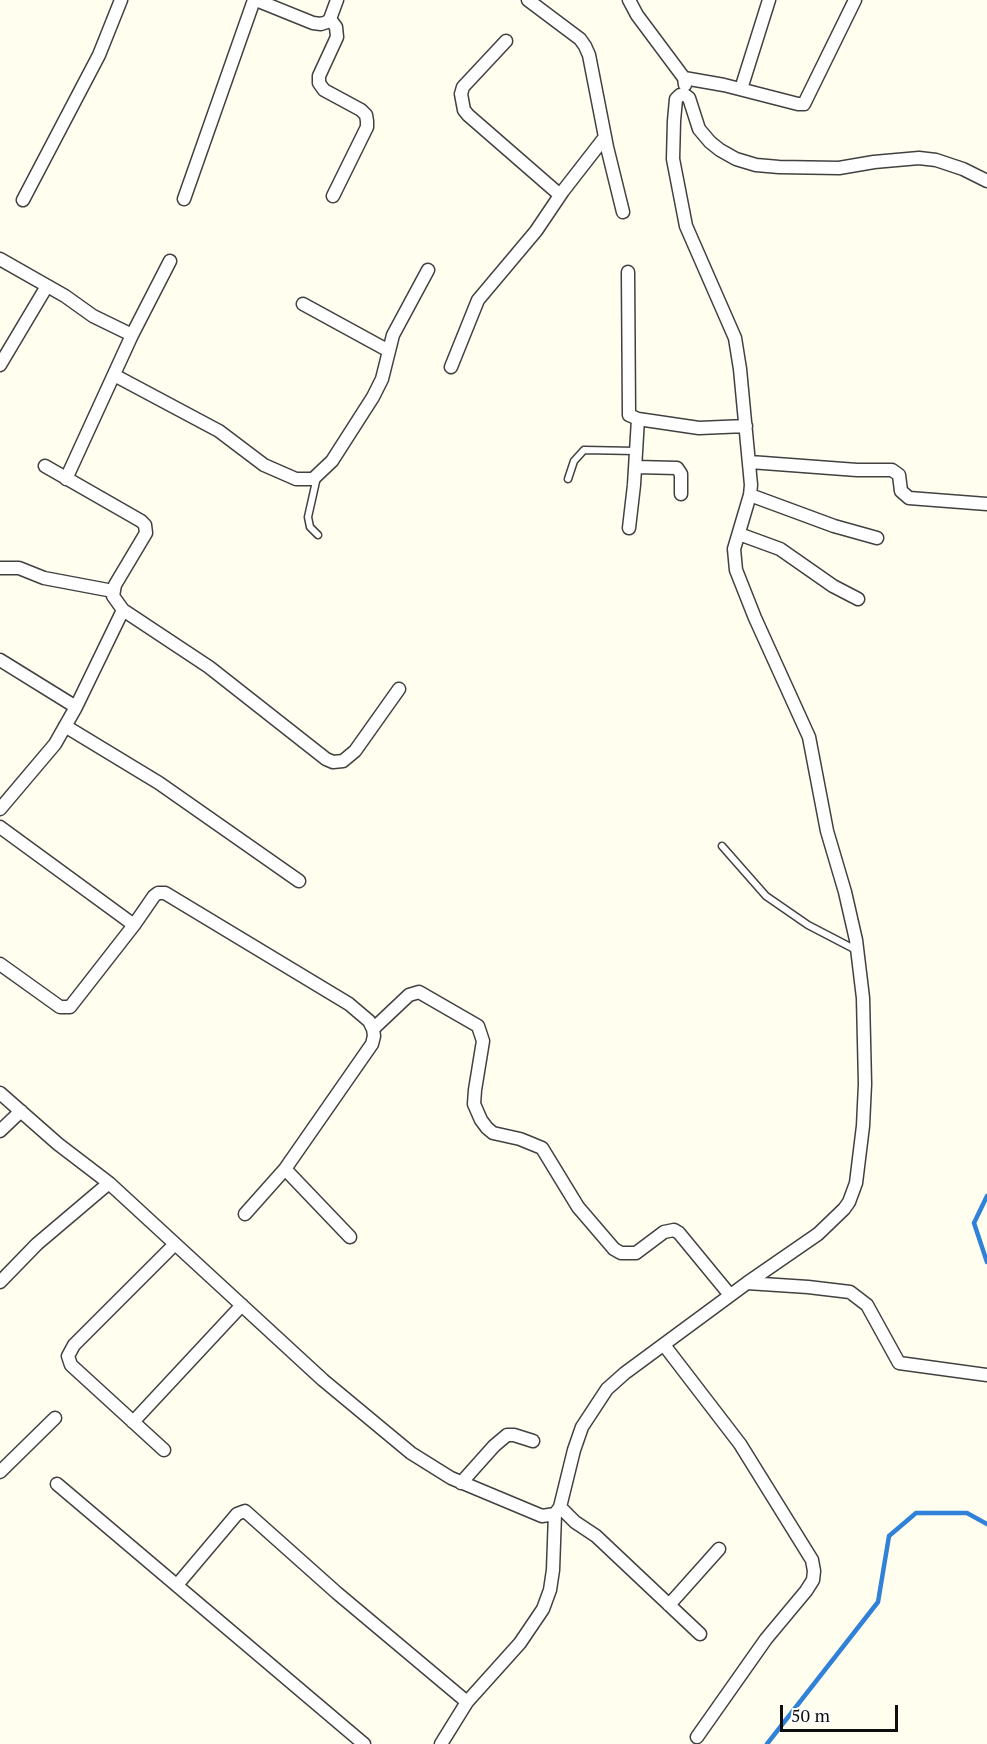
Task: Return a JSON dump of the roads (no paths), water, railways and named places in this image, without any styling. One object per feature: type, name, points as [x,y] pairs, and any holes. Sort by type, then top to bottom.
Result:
[{"type":"street","points":[[23,200],[99,55],[121,0]]},
{"type":"street","points":[[184,199],[255,0],[314,23],[327,22],[330,19],[336,0]]},
{"type":"street","points":[[528,0],[580,39],[589,54],[605,137],[624,212]]},
{"type":"street","points":[[629,0],[637,15],[684,78],[686,95],[699,129],[710,142],[736,159],[756,165],[839,168],[919,158],[936,160],[963,169],[987,181]]},
{"type":"street","points":[[741,89],[769,0]]},
{"type":"street","points":[[684,78],[741,89],[798,105],[804,104],[855,0]]},
{"type":"street","points":[[330,19],[336,27],[337,37],[319,76],[319,82],[324,90],[361,110],[368,121],[365,132],[333,196]]},
{"type":"street","points":[[506,41],[463,87],[461,94],[464,110],[468,116],[560,195]]},
{"type":"street","points":[[441,1744],[467,1702],[520,1643],[543,1609],[550,1590],[558,1511],[574,1450],[582,1426],[600,1398],[625,1373],[730,1295],[818,1234],[844,1209],[856,1184],[865,1084],[863,998],[858,951],[845,892],[827,831],[809,737],[754,618],[733,559],[750,495],[750,462],[735,338],[686,226],[673,159],[676,99],[680,95],[686,95]]},
{"type":"street","points":[[451,367],[478,300],[536,231],[560,195],[605,137]]},
{"type":"street","points":[[0,260],[47,286],[93,316],[132,335]]},
{"type":"street","points":[[66,479],[132,335],[170,261]]},
{"type":"street","points":[[114,375],[219,431],[264,465],[303,481],[317,477],[332,461],[373,397],[382,379],[399,321],[428,270]]},
{"type":"street","points":[[628,272],[628,409],[630,417],[699,428],[746,426]]},
{"type":"street","points":[[0,365],[47,286]]},
{"type":"street","points":[[303,304],[389,351]]},
{"type":"street","points":[[629,528],[636,467],[638,419]]},
{"type":"street","points":[[750,462],[892,470],[898,475],[902,491],[909,498],[987,504]]},
{"type":"street","points":[[45,466],[145,525],[146,533],[113,591],[113,596],[123,610],[209,667],[326,759],[333,762],[343,761],[355,751],[399,689]]},
{"type":"street","points":[[636,467],[677,468],[681,474],[681,494]]},
{"type":"street","points":[[750,495],[834,526],[877,538]]},
{"type":"street","points":[[739,534],[780,549],[833,586],[858,599]]},
{"type":"street","points":[[0,568],[19,568],[44,578],[113,591]]},
{"type":"street","points":[[0,809],[54,744],[76,707],[123,610]]},
{"type":"street","points":[[0,660],[76,707]]},
{"type":"street","points":[[65,726],[159,783],[299,881]]},
{"type":"street","points":[[0,827],[134,925]]},
{"type":"street","points":[[0,964],[60,1006],[70,1007],[154,896],[158,893],[165,894],[349,1004],[369,1021],[374,1036],[372,1044],[285,1169],[245,1214]]},
{"type":"street","points":[[373,1029],[409,995],[419,992],[478,1026],[483,1041],[474,1104],[487,1128],[493,1133],[520,1139],[542,1148],[578,1207],[614,1249],[621,1253],[636,1253],[664,1232],[674,1230],[679,1233],[730,1295]]},
{"type":"street","points":[[0,1094],[58,1144],[109,1183],[323,1380],[411,1453],[461,1483],[542,1516],[558,1511]]},
{"type":"street","points":[[0,1131],[21,1112]]},
{"type":"street","points":[[285,1169],[350,1237]]},
{"type":"street","points":[[0,1282],[37,1244],[109,1183]]},
{"type":"street","points":[[164,1450],[71,1365],[68,1356],[74,1345],[175,1244]]},
{"type":"street","points":[[747,1283],[850,1292],[867,1305],[899,1363],[987,1375]]},
{"type":"street","points":[[133,1422],[242,1305]]},
{"type":"street","points":[[664,1345],[740,1444],[812,1560],[814,1571],[813,1580],[806,1591],[766,1639],[697,1737]]},
{"type":"street","points":[[0,1472],[54,1418]]},
{"type":"street","points":[[461,1483],[494,1446],[507,1436],[514,1435],[533,1441]]},
{"type":"street","points":[[57,1484],[364,1744]]},
{"type":"street","points":[[177,1585],[237,1514],[245,1511],[250,1513],[337,1593],[467,1702]]},
{"type":"street","points":[[558,1511],[596,1536],[700,1634]]},
{"type":"street","points":[[669,1605],[719,1549]]},
{"type":"lane","points":[[568,479],[573,461],[584,450],[636,451]]},
{"type":"lane","points":[[317,477],[308,518],[310,527],[318,535]]},
{"type":"lane","points":[[722,846],[766,896],[821,933],[858,951]]},
{"type":"waterway","points":[[987,1196],[974,1223],[987,1262]]},
{"type":"waterway","points":[[767,1744],[878,1602],[889,1536],[916,1513],[967,1513],[987,1524]]}]
